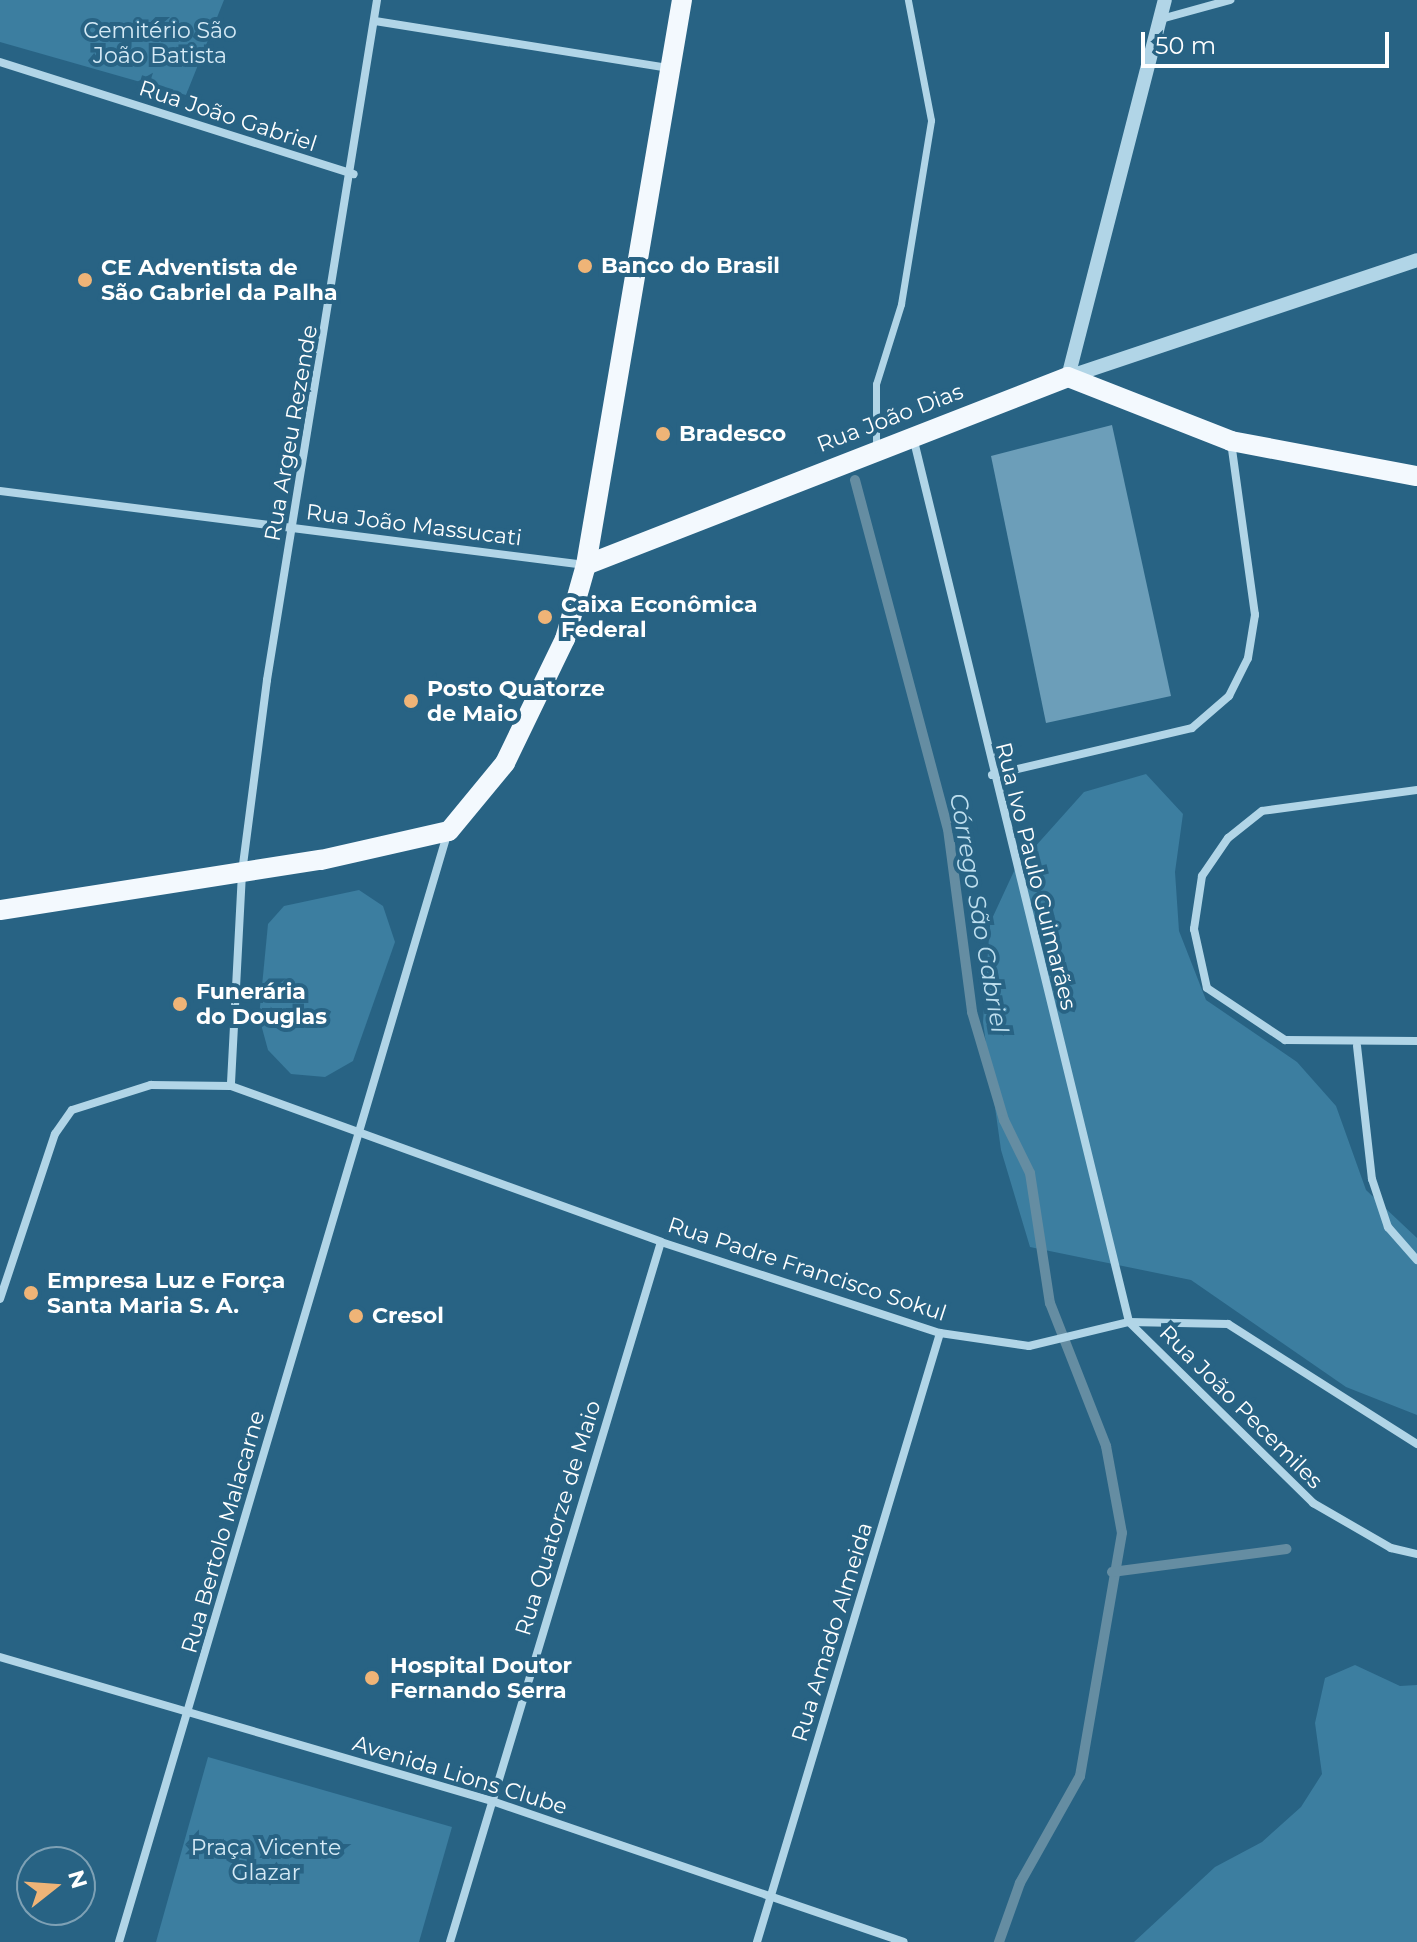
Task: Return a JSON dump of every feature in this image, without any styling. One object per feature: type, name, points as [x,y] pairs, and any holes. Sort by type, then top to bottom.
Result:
[{"type":"main road","points":[[0,910],[242,873],[449,831],[505,763],[540,698],[586,565],[682,0]]},
{"type":"main road","points":[[1068,377],[1231,441],[1417,476]]},
{"type":"main road","name":"Rua João Dias","points":[[586,565],[876,449],[1068,377]]},
{"type":"street","name":"Rua Argeu Rezende","points":[[231,1086],[242,873],[293,529],[354,174],[377,0]]},
{"type":"street","points":[[876,449],[876,384],[901,304],[931,120],[908,0]]},
{"type":"street","points":[[1068,377],[1165,0]]},
{"type":"street","points":[[1161,19],[1230,0]]},
{"type":"street","points":[[375,21],[669,68]]},
{"type":"street","name":"Rua João Gabriel","points":[[0,62],[354,174]]},
{"type":"street","points":[[1068,377],[1417,260]]},
{"type":"street","name":"Rua Ivo Paulo Guimarães","points":[[913,437],[992,775],[1129,1322]]},
{"type":"street","points":[[992,775],[1192,728],[1229,696],[1248,658],[1255,615],[1231,441]]},
{"type":"street","name":"Rua João Massucati","points":[[0,491],[586,565]]},
{"type":"street","points":[[1417,790],[1262,811],[1228,838],[1202,876],[1194,929],[1207,988],[1285,1040],[1357,1046],[1417,1041]]},
{"type":"street","name":"Rua Bertolo Malacarne","points":[[119,1942],[189,1715],[356,1130],[449,831]]},
{"type":"street","points":[[1357,1046],[1372,1179],[1388,1227],[1417,1260]]},
{"type":"street","name":"Rua Padre Francisco Sokul","points":[[0,1299],[55,1134],[72,1110],[151,1085],[231,1086],[661,1242],[940,1333],[1042,1345],[1129,1322],[1228,1324],[1417,1444]]},
{"type":"street","name":"Rua Quatorze de Maio","points":[[450,1942],[661,1242]]},
{"type":"street","name":"Rua João Pecemiles","points":[[1129,1322],[1313,1503],[1391,1548],[1417,1554]]},
{"type":"street","name":"Rua Amado Almeida","points":[[757,1942],[940,1333]]},
{"type":"street","name":"Avenida Lions Clube","points":[[0,1657],[189,1715],[492,1801],[904,1942]]},
{"type":"green space","name":"Cemitério São João Batista","points":[[0,0],[224,0],[186,95],[0,42]]},
{"type":"green space","points":[[1146,774],[1183,814],[1175,872],[1179,931],[1206,1000],[1297,1062],[1336,1106],[1366,1190],[1417,1238],[1417,1415],[1346,1387],[1191,1280],[1030,1247],[1001,1150],[983,1022],[990,923],[1015,869],[1084,792]]},
{"type":"green space","points":[[359,890],[383,906],[395,942],[353,1061],[325,1077],[291,1074],[268,1050],[259,1017],[268,924],[284,906]]},
{"type":"green space","points":[[1355,1665],[1400,1686],[1417,1685],[1417,1942],[1134,1942],[1215,1867],[1262,1842],[1301,1807],[1322,1774],[1315,1723],[1325,1678]]},
{"type":"green space","name":"Praça Vicente Glazar","points":[[208,1757],[452,1827],[419,1942],[156,1942]]},
{"type":"building","points":[[1112,425],[1171,696],[1046,723],[991,456]]},
{"type":"waterway","name":"Córrego São Gabriel","points":[[855,480],[948,829],[972,1012],[1004,1120],[1030,1173],[1050,1303],[1106,1446],[1122,1533],[1080,1776],[1020,1883],[999,1942]]},
{"type":"waterway","points":[[1112,1572],[1286,1549]]},
{"type":"place","name":"Banco do Brasil","points":[[585,266]]},
{"type":"place","name":"CE Adventista de São Gabriel da Palha","points":[[85,280]]},
{"type":"place","name":"Bradesco","points":[[663,434]]},
{"type":"place","name":"Caixa Econômica Federal","points":[[545,617]]},
{"type":"place","name":"Posto Quatorze de Maio","points":[[411,701]]},
{"type":"place","name":"Funerária do Douglas","points":[[180,1004]]},
{"type":"place","name":"Empresa Luz e Força Santa Maria S. A.","points":[[31,1293]]},
{"type":"place","name":"Cresol","points":[[356,1316]]},
{"type":"place","name":"Hospital Doutor Fernando Serra","points":[[372,1678]]}]
